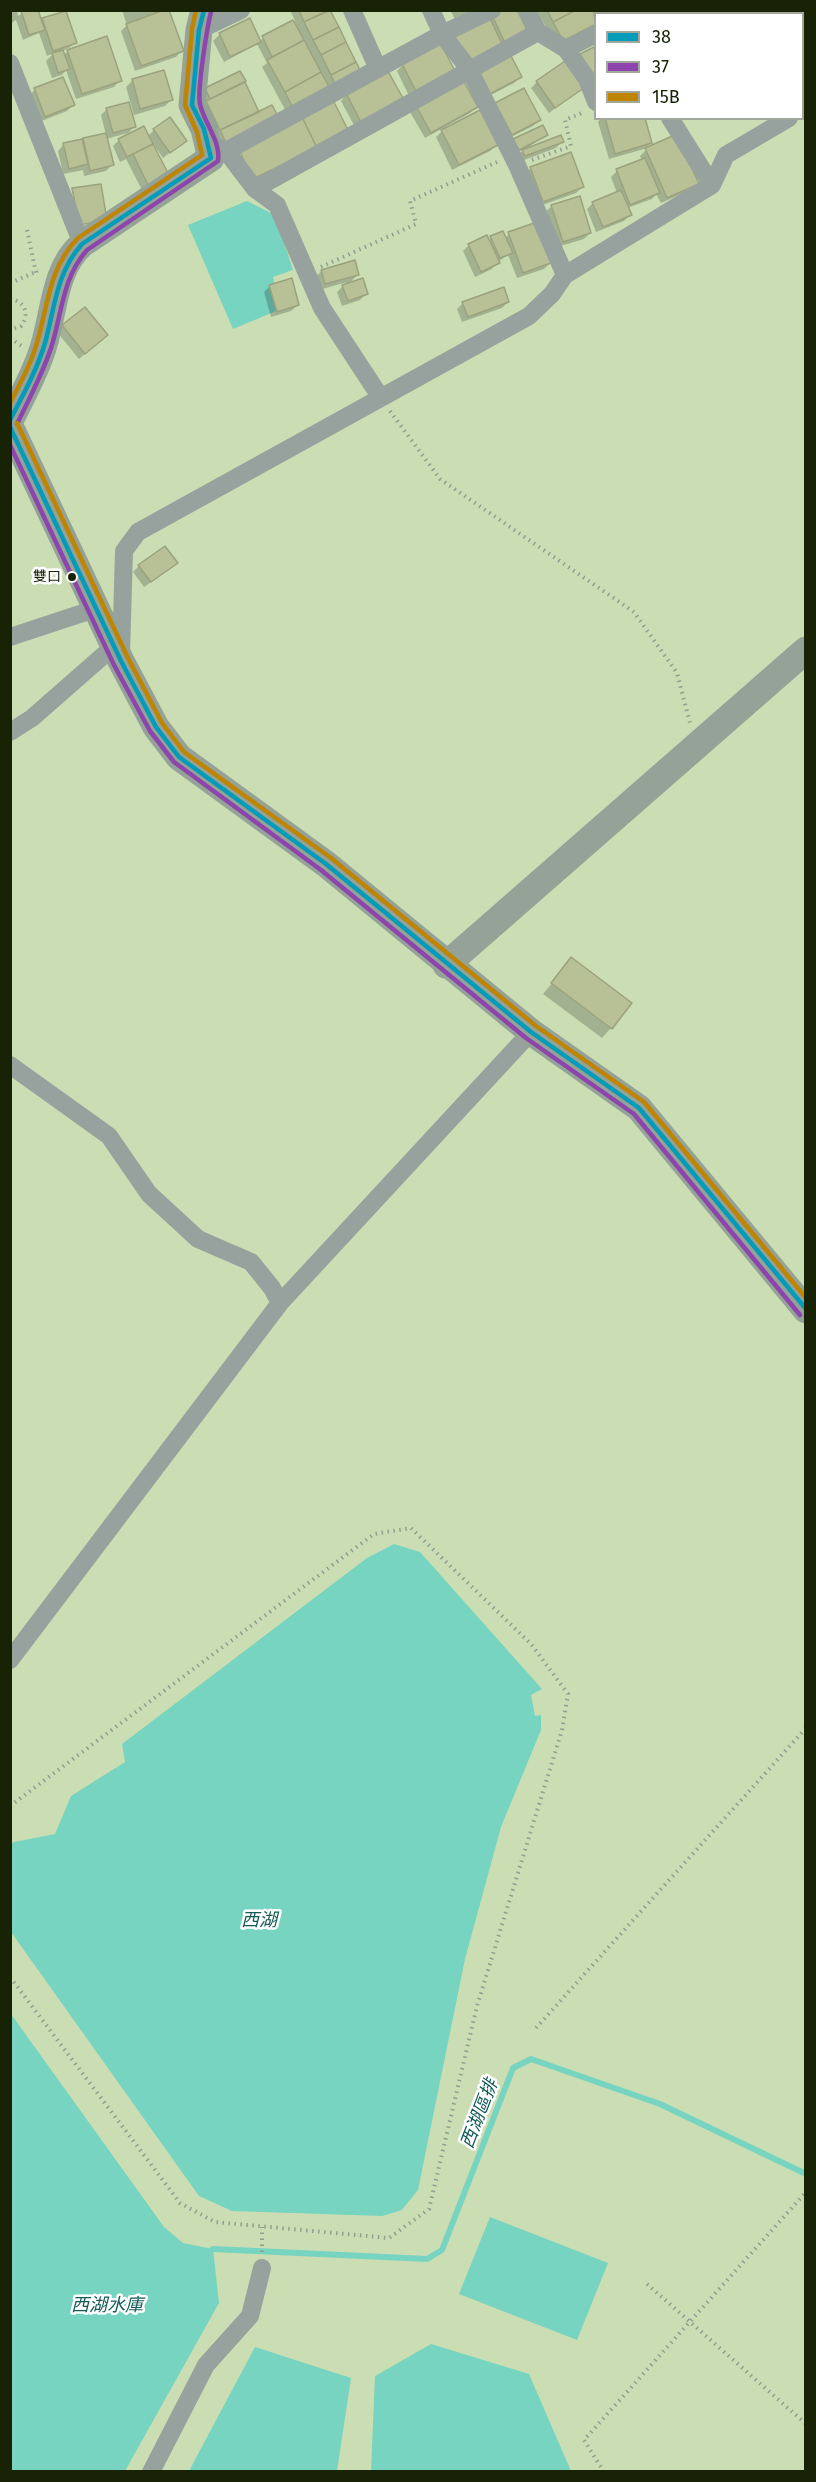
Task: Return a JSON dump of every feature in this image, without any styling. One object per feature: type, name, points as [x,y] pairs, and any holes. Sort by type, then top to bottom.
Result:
[{"type":"main road","points":[[10,421],[41,355],[57,288],[69,256],[82,244],[211,158],[217,147],[192,105],[202,20]]},
{"type":"main road","points":[[10,426],[94,609],[156,727],[179,757],[326,864],[446,965],[531,1032],[639,1108],[806,1310]]},
{"type":"main road","points":[[446,965],[806,650]]},
{"type":"street","points":[[202,20],[241,10]]},
{"type":"street","points":[[352,10],[378,69]]},
{"type":"street","points":[[431,10],[442,34],[469,69],[517,165],[565,275]]},
{"type":"street","points":[[381,398],[322,308],[278,205],[255,189],[217,147],[378,69],[492,10]]},
{"type":"street","points":[[527,10],[538,32],[566,49],[587,79],[590,107]]},
{"type":"street","points":[[255,189],[538,32]]},
{"type":"street","points":[[566,49],[594,34]]},
{"type":"street","points":[[10,63],[82,244]]},
{"type":"street","points":[[671,120],[712,185]]},
{"type":"street","points":[[10,732],[117,654],[124,551],[138,532],[529,315],[552,294],[565,275],[712,185],[726,155],[786,120]]},
{"type":"street","points":[[10,638],[94,609]]},
{"type":"street","points":[[10,1660],[280,1303],[531,1032]]},
{"type":"street","points":[[10,1065],[109,1136],[149,1194],[198,1239],[251,1262],[273,1288],[280,1303]]},
{"type":"street","points":[[151,2472],[206,2365],[250,2316],[262,2268]]},
{"type":"path","points":[[307,273],[416,224],[410,201],[502,159],[517,165],[571,146],[565,120],[590,107]]},
{"type":"path","points":[[27,230],[36,274]]},
{"type":"path","points":[[10,299],[21,302],[26,311],[25,322],[11,331]]},
{"type":"path","points":[[381,398],[440,479],[634,612],[677,673],[695,746]]},
{"type":"path","points":[[10,1806],[374,1534],[411,1528],[531,1644],[568,1694],[562,1730],[477,2006],[429,2209],[389,2238],[215,2222],[180,2203],[10,1977]]},
{"type":"path","points":[[536,2028],[806,1728]]},
{"type":"path","points":[[604,2472],[584,2440],[806,2192]]},
{"type":"path","points":[[262,2227],[262,2244]]},
{"type":"path","points":[[647,2284],[806,2424]]},
{"type":"water","points":[[247,201],[275,215],[293,270],[273,277],[281,309],[233,329],[188,225]]},
{"type":"water","name":"西湖","points":[[394,1544],[420,1552],[542,1689],[531,1695],[535,1716],[541,1715],[541,1730],[501,1827],[465,1959],[418,2190],[402,2210],[382,2216],[232,2211],[199,2196],[11,1932],[11,1844],[55,1834],[71,1796],[125,1762],[122,1744],[367,1558]]},
{"type":"water","name":"西湖水庫","points":[[11,2014],[164,2227],[183,2243],[213,2249],[219,2303],[125,2471],[11,2471]]},
{"type":"water","points":[[490,2217],[608,2263],[577,2340],[459,2294]]},
{"type":"water","points":[[431,2344],[529,2374],[571,2471],[371,2471],[375,2376]]},
{"type":"water","points":[[255,2347],[351,2378],[337,2471],[189,2471]]},
{"type":"building","points":[[38,10],[45,30],[29,35],[21,11]]},
{"type":"building","points":[[169,10],[184,51],[141,66],[126,24]]},
{"type":"building","points":[[299,10],[329,10],[304,22]]},
{"type":"building","points":[[330,10],[339,27],[313,40],[304,22]]},
{"type":"building","points":[[502,10],[517,10],[528,32],[505,43],[492,15]]},
{"type":"building","points":[[547,10],[576,10],[553,22]]},
{"type":"building","points":[[576,10],[593,10],[594,25],[563,41],[553,22]]},
{"type":"building","points":[[66,11],[77,43],[53,51],[42,18]]},
{"type":"building","points":[[489,16],[504,48],[469,65],[453,33]]},
{"type":"building","points":[[250,18],[261,42],[230,57],[219,33]]},
{"type":"building","points":[[293,20],[304,40],[272,57],[262,36]]},
{"type":"building","points":[[339,27],[346,42],[321,55],[313,40]]},
{"type":"building","points":[[107,36],[122,81],[82,94],[67,50]]},
{"type":"building","points":[[304,40],[321,72],[285,92],[267,60]]},
{"type":"building","points":[[346,42],[356,62],[331,75],[321,55]]},
{"type":"building","points":[[441,44],[456,73],[417,93],[402,64]]},
{"type":"building","points":[[594,47],[594,78],[580,54]]},
{"type":"building","points":[[63,50],[70,69],[58,73],[52,53]]},
{"type":"building","points":[[509,52],[522,77],[488,95],[475,70]]},
{"type":"building","points":[[565,61],[584,88],[555,108],[536,81]]},
{"type":"building","points":[[356,62],[363,76],[337,89],[331,75]]},
{"type":"building","points":[[164,70],[173,100],[140,109],[132,79]]},
{"type":"building","points":[[240,71],[246,81],[210,99],[205,88]]},
{"type":"building","points":[[388,71],[405,102],[362,124],[346,93]]},
{"type":"building","points":[[321,72],[332,92],[295,112],[285,92]]},
{"type":"building","points":[[63,77],[75,105],[45,117],[34,88]]},
{"type":"building","points":[[462,78],[478,107],[431,133],[415,104]]},
{"type":"building","points":[[245,82],[259,112],[220,130],[206,101]]},
{"type":"building","points":[[524,88],[541,120],[512,135],[495,103]]},
{"type":"building","points":[[129,102],[136,127],[113,133],[106,108]]},
{"type":"building","points":[[334,102],[348,130],[316,146],[302,117]]},
{"type":"building","points":[[272,105],[280,120],[227,145],[220,130]]},
{"type":"building","points":[[480,110],[498,145],[459,165],[441,130]]},
{"type":"building","points":[[170,117],[187,141],[170,153],[153,129]]},
{"type":"building","points":[[302,117],[317,148],[253,179],[238,148]]},
{"type":"building","points":[[606,120],[646,120],[652,143],[615,154]]},
{"type":"building","points":[[543,125],[548,135],[519,150],[513,139]]},
{"type":"building","points":[[144,126],[153,144],[127,157],[118,139]]},
{"type":"building","points":[[106,133],[114,165],[90,171],[83,138]]},
{"type":"building","points":[[677,134],[699,184],[667,198],[645,148]]},
{"type":"building","points":[[561,135],[564,142],[525,156],[522,150]]},
{"type":"building","points":[[82,139],[88,164],[69,169],[63,143]]},
{"type":"building","points":[[153,144],[169,175],[148,185],[133,154]]},
{"type":"building","points":[[571,152],[584,187],[543,202],[530,167]]},
{"type":"building","points":[[645,158],[660,193],[630,205],[616,169]]},
{"type":"building","points":[[101,184],[107,220],[79,225],[72,188]]},
{"type":"building","points":[[621,190],[632,215],[603,227],[592,202]]},
{"type":"building","points":[[580,196],[591,233],[563,242],[551,205]]},
{"type":"building","points":[[537,222],[551,263],[523,273],[508,232]]},
{"type":"building","points":[[503,231],[513,253],[500,258],[490,236]]},
{"type":"building","points":[[487,235],[500,263],[481,272],[468,244]]},
{"type":"building","points":[[355,260],[359,275],[325,284],[321,270]]},
{"type":"building","points":[[292,278],[299,305],[277,312],[269,285]]},
{"type":"building","points":[[363,278],[368,294],[348,301],[342,285]]},
{"type":"building","points":[[504,287],[509,302],[468,317],[462,302]]},
{"type":"building","points":[[85,307],[108,335],[85,354],[62,325]]},
{"type":"building","points":[[165,546],[178,563],[151,582],[138,565]]},
{"type":"building","points":[[571,957],[632,1003],[612,1029],[551,983]]},
{"type":"waterway","name":"西湖區排","points":[[213,2249],[427,2259],[442,2250],[513,2068],[531,2059],[660,2104],[806,2174]]},
{"type":"transit line","name":"15B","points":[[10,403],[33,356],[51,286],[61,261],[69,249],[78,238],[202,155],[197,132],[185,105],[196,10]]},
{"type":"transit line","name":"38","points":[[10,420],[38,363],[62,279],[73,255],[82,244],[211,158],[204,129],[192,105],[199,30],[204,10]]},
{"type":"transit line","name":"37","points":[[17,424],[47,358],[72,272],[87,250],[218,161],[215,139],[202,111],[199,97],[211,12]]},
{"type":"transit line","name":"15B","points":[[17,423],[128,658],[162,723],[184,752],[331,858],[536,1026],[644,1102],[806,1298]]},
{"type":"transit line","name":"38","points":[[10,427],[121,661],[156,727],[179,757],[326,864],[531,1032],[639,1108],[806,1309]]},
{"type":"transit line","name":"37","points":[[10,445],[114,665],[150,731],[174,762],[321,870],[526,1038],[634,1114],[800,1315]]},
{"type":"place","name":"雙口","points":[[72,577]]}]
